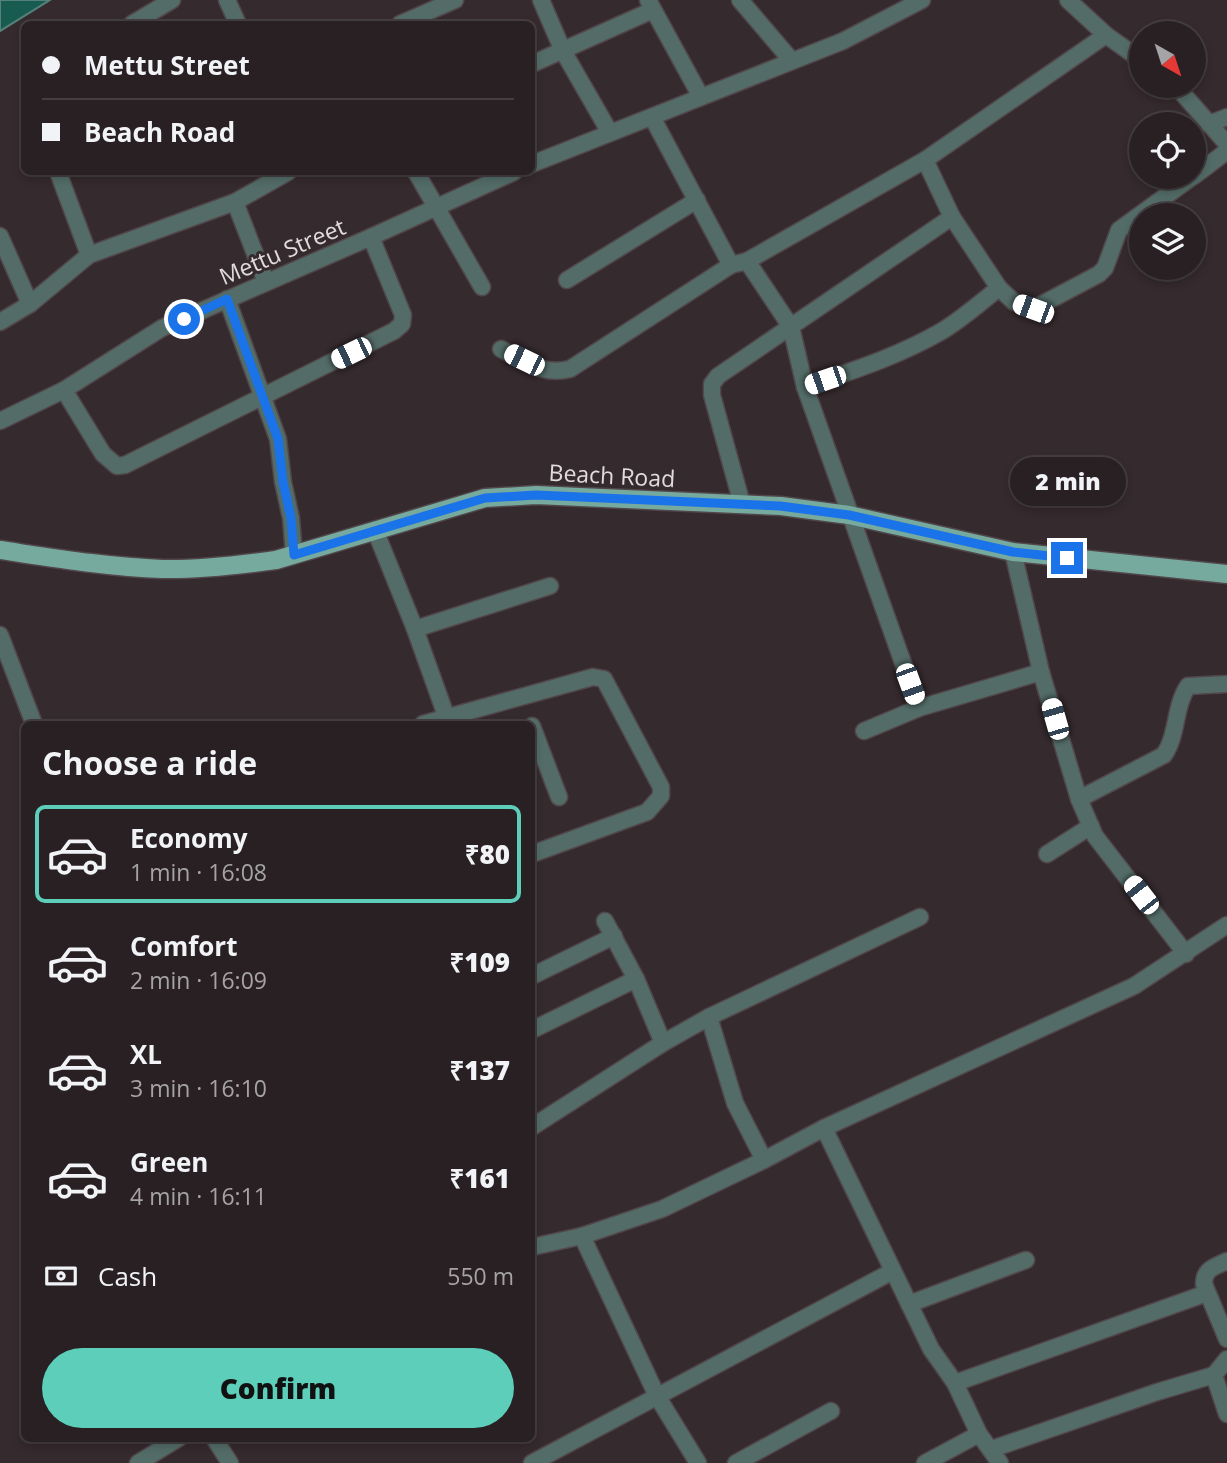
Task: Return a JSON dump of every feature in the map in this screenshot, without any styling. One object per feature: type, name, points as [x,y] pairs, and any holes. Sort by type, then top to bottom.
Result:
[{"type":"main road","name":"Beach Road","points":[[0,550],[74,562],[164,569],[248,564],[294,555],[485,498],[536,495],[780,506],[849,515],[1013,552],[1227,574]]},
{"type":"street","points":[[137,21],[172,0]]},
{"type":"street","points":[[227,0],[237,21]]},
{"type":"street","points":[[407,21],[455,0]]},
{"type":"street","points":[[541,0],[563,51],[609,131]]},
{"type":"street","points":[[740,0],[792,61]]},
{"type":"street","points":[[535,163],[609,131],[652,117],[844,41],[922,0]]},
{"type":"street","points":[[1068,0],[1106,35],[1129,51]]},
{"type":"street","points":[[535,63],[650,5],[701,97]]},
{"type":"street","points":[[501,349],[546,371],[556,373],[570,369],[739,263],[925,160],[1106,35]]},
{"type":"street","points":[[1186,98],[1227,144]]},
{"type":"street","points":[[652,117],[697,200],[739,263],[791,327],[805,387],[919,708]]},
{"type":"street","points":[[1209,124],[1227,117]]},
{"type":"street","points":[[1206,166],[1227,151]]},
{"type":"street","points":[[925,160],[952,216],[999,288],[1014,302],[1033,309],[1099,274],[1105,268],[1119,230],[1175,189]]},
{"type":"street","points":[[64,175],[89,255]]},
{"type":"street","points":[[0,322],[30,304],[89,255],[235,202],[283,175]]},
{"type":"street","points":[[418,175],[482,287]]},
{"type":"street","name":"Mettu Street","points":[[0,421],[64,390],[162,328],[507,175]]},
{"type":"street","points":[[567,280],[697,200]]},
{"type":"street","points":[[235,202],[266,282]]},
{"type":"street","points":[[742,504],[712,395],[712,384],[718,376],[952,216]]},
{"type":"street","points":[[0,236],[30,304]]},
{"type":"street","points":[[64,390],[103,454],[117,466],[125,465],[264,396],[394,331],[402,324],[403,315],[371,237]]},
{"type":"street","points":[[805,387],[918,345],[945,329],[999,288]]},
{"type":"street","points":[[227,299],[278,439],[294,555]]},
{"type":"street","points":[[375,530],[448,721],[593,677],[604,679],[661,787],[661,796],[647,812],[535,853]]},
{"type":"street","points":[[1013,552],[1041,672],[1079,799],[1095,836],[1186,954]]},
{"type":"street","points":[[415,629],[550,586]]},
{"type":"street","points":[[0,635],[33,721]]},
{"type":"street","points":[[864,731],[919,708],[1041,672]]},
{"type":"street","points":[[1079,799],[1164,755],[1170,747],[1181,696],[1188,686],[1227,684]]},
{"type":"street","points":[[521,697],[530,721]]},
{"type":"street","points":[[535,733],[559,797]]},
{"type":"street","points":[[1047,854],[1091,826]]},
{"type":"street","points":[[535,1125],[663,1043],[709,1017],[920,917]]},
{"type":"street","points":[[605,921],[636,979],[663,1043]]},
{"type":"street","points":[[535,1246],[582,1236],[662,1209],[824,1128],[1134,986],[1227,925]]},
{"type":"street","points":[[535,975],[614,936]]},
{"type":"street","points":[[535,1029],[636,979]]},
{"type":"street","points":[[709,1017],[735,1103],[764,1160]]},
{"type":"street","points":[[824,1128],[931,1349],[955,1383],[979,1434],[996,1456],[1157,1392],[1214,1376],[1227,1359]]},
{"type":"street","points":[[582,1236],[657,1396],[698,1463]]},
{"type":"street","points":[[909,1304],[1026,1260]]},
{"type":"street","points":[[1227,1261],[1208,1270],[1204,1276],[1207,1293],[1227,1339]]},
{"type":"street","points":[[532,1463],[893,1271]]},
{"type":"street","points":[[955,1383],[1207,1293]]},
{"type":"street","points":[[1214,1376],[1227,1414]]},
{"type":"street","points":[[736,1463],[831,1410]]},
{"type":"street","points":[[925,1463],[979,1434]]},
{"type":"street","points":[[138,1463],[172,1442]]},
{"type":"street","points":[[217,1442],[230,1463]]},
{"type":"shaded area","points":[[0,0],[50,0],[0,31]]},
{"type":"route","points":[[184,319],[227,299],[278,439],[294,555],[485,498],[536,495],[780,506],[849,515],[1013,552],[1067,558]]}]
